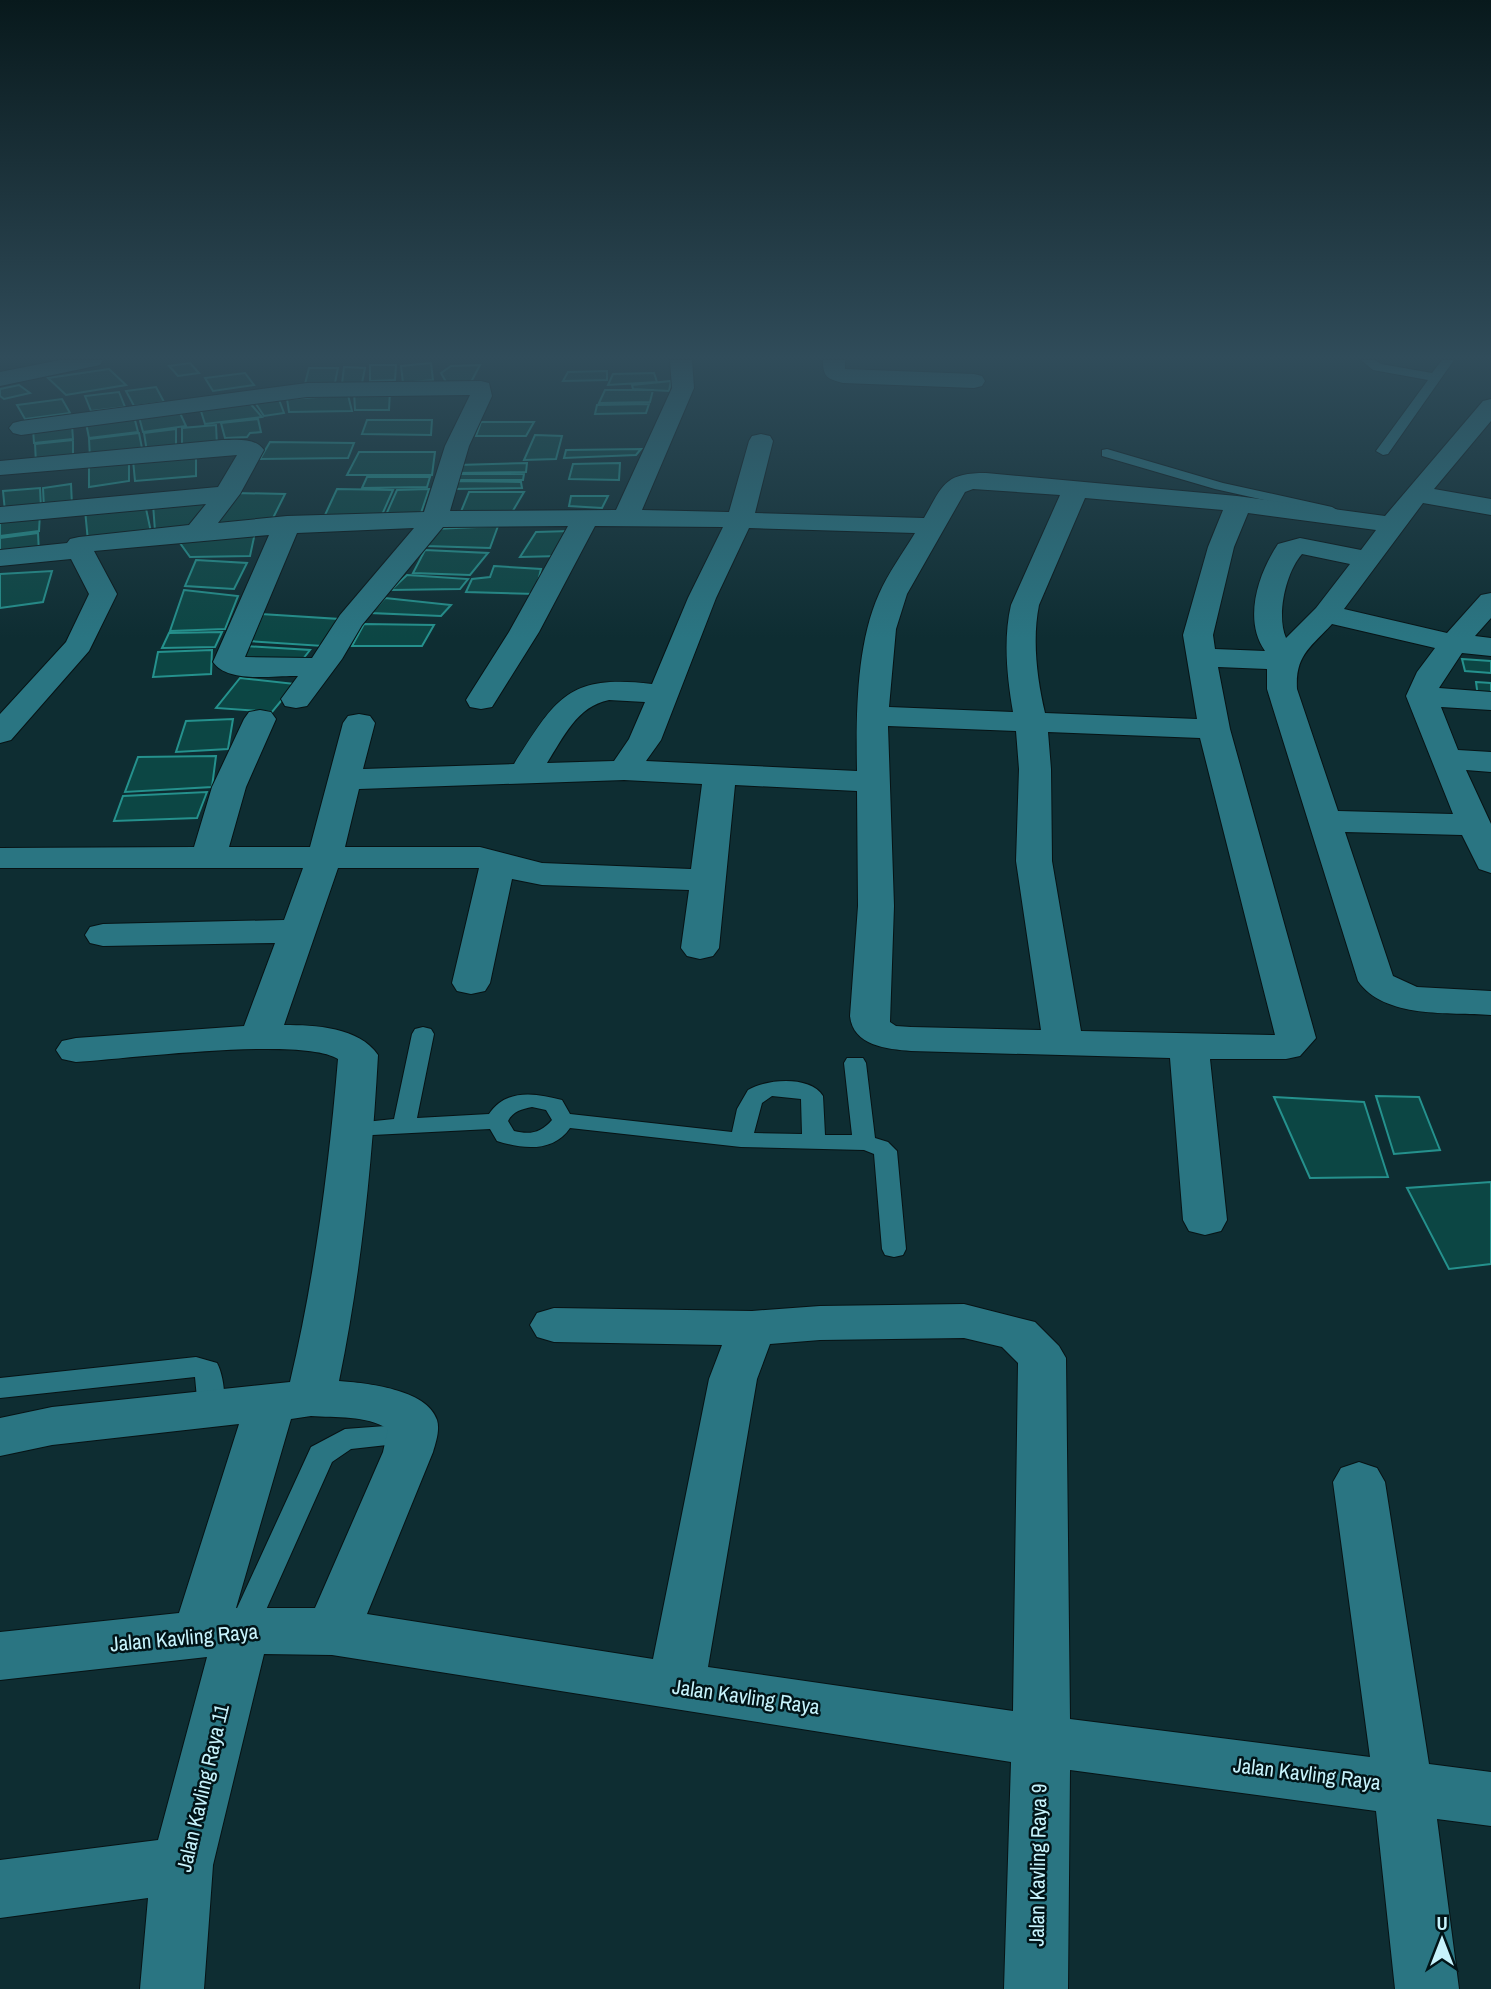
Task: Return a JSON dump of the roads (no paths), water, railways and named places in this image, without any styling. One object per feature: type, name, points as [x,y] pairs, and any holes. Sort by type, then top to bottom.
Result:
[{"type":"street","points":[[0,733],[79,645],[103,594],[79,547],[80,453]]},
{"type":"street","points":[[0,468],[163,453]]},
{"type":"street","points":[[199,530],[227,494],[250,453]]},
{"type":"street","points":[[296,699],[350,621],[434,520],[455,453]]},
{"type":"street","points":[[625,519],[654,453]]},
{"type":"street","points":[[624,770],[645,740],[702,598],[740,519],[758,453]]},
{"type":"street","points":[[1452,453],[1395,522],[1326,614],[1285,658],[1281,673],[1282,689],[1370,966],[1379,984],[1390,992],[1405,995],[1491,1003]]},
{"type":"street","points":[[1237,504],[1233,522],[1222,547],[1198,635],[1214,729],[1296,1038],[1286,1047],[1278,1048],[1189,1047],[911,1039],[879,1033],[871,1025],[876,906],[872,716],[882,629],[893,594],[955,487],[981,481],[1237,504],[1395,522]]},
{"type":"street","points":[[1063,1044],[1034,860],[1035,769],[1031,723],[1023,683],[1022,619],[1025,605],[1076,489]]},
{"type":"street","points":[[0,515],[227,494]]},
{"type":"street","points":[[1417,494],[1491,508]]},
{"type":"street","points":[[481,700],[524,632],[585,519]]},
{"type":"street","points":[[0,558],[199,530],[288,524],[434,520],[740,519],[934,526]]},
{"type":"street","points":[[288,524],[228,662],[238,666],[320,667]]},
{"type":"street","points":[[1285,658],[1272,643],[1267,629],[1269,607],[1288,550],[1300,546],[1368,559]]},
{"type":"street","points":[[1491,601],[1454,643],[1426,683],[1421,696],[1444,759],[1478,820],[1491,862]]},
{"type":"street","points":[[1326,614],[1454,643],[1491,646]]},
{"type":"street","points":[[1202,657],[1285,658]]},
{"type":"street","points":[[524,774],[569,707],[584,695],[593,691],[622,689],[664,695]]},
{"type":"street","points":[[1421,696],[1491,701]]},
{"type":"street","points":[[872,716],[1214,729]]},
{"type":"street","points":[[208,858],[229,787],[260,719]]},
{"type":"street","points":[[76,1049],[260,1037],[325,856],[359,723]]},
{"type":"street","points":[[1444,759],[1491,762]]},
{"type":"street","points":[[343,780],[624,770],[872,782]]},
{"type":"street","points":[[700,948],[720,774]]},
{"type":"street","points":[[1326,821],[1478,820]]},
{"type":"street","points":[[0,858],[461,856],[498,861],[526,872],[542,874],[707,880]]},
{"type":"street","points":[[471,983],[498,861]]},
{"type":"street","points":[[103,935],[298,931]]},
{"type":"street","name":"Jalan Kavling Raya 11","points":[[172,1989],[182,1865],[221,1632],[291,1400],[328,1321],[353,1129],[358,1055],[346,1045],[327,1040],[260,1037]]},
{"type":"street","points":[[1189,1047],[1205,1220]]},
{"type":"street","name":"Jalan Kavling Raya 9","points":[[554,1325],[752,1328],[820,1323],[964,1321],[1018,1334],[1042,1358],[1041,1741],[1035,1989]]},
{"type":"street","points":[[676,1687],[733,1379],[752,1328]]},
{"type":"street","points":[[0,1437],[52,1426],[291,1400],[386,1407],[403,1413],[412,1420],[413,1434],[332,1632]]},
{"type":"street","points":[[1359,1482],[1403,1786],[1427,1989]]},
{"type":"street","name":"Jalan Kavling Raya","points":[[0,1657],[221,1632],[332,1632],[1041,1741],[1491,1799]]},
{"type":"street","points":[[0,1889],[182,1865]]},
{"type":"lane","points":[[1107,453],[1254,494],[1395,522]]},
{"type":"lane","points":[[404,1125],[423,1034]]},
{"type":"lane","points":[[855,1063],[864,1143]]},
{"type":"lane","points":[[741,1140],[752,1098],[757,1092],[769,1088],[798,1090],[812,1096],[814,1142]]},
{"type":"lane","points":[[532,1100],[554,1105],[563,1120],[552,1135],[528,1142],[505,1136],[497,1121],[500,1113],[508,1106],[532,1100]]},
{"type":"lane","points":[[563,1120],[741,1140],[864,1143],[880,1147],[885,1151],[894,1250]]},
{"type":"lane","points":[[353,1129],[497,1121]]},
{"type":"lane","points":[[0,1388],[196,1367],[208,1370],[211,1409]]},
{"type":"lane","points":[[221,1632],[321,1455],[345,1440],[413,1434]]}]
